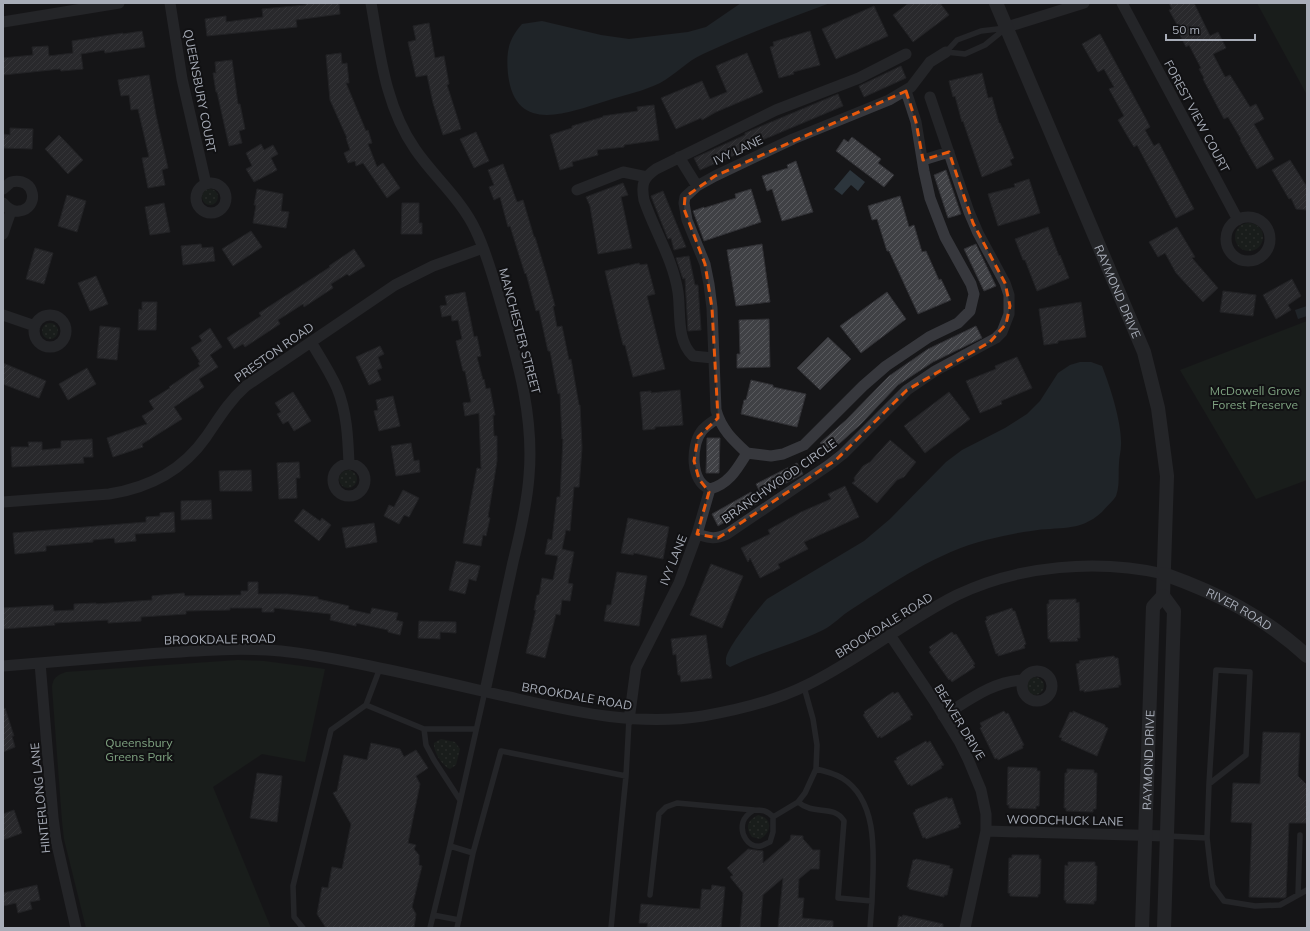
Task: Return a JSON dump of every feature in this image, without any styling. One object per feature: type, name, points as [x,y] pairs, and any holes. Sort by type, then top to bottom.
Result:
[{"type":"street","points":[[3,22],[119,3]]},
{"type":"street","name":"QUEENSBURY COURT","points":[[170,3],[182,79],[206,184]]},
{"type":"street","name":"MANCHESTER STREET","points":[[371,3],[386,84],[400,124],[414,148],[433,173],[456,199],[471,221],[483,248],[493,275],[521,377],[527,410],[530,444],[526,506],[485,691]]},
{"type":"street","name":"RAYMOND DRIVE","points":[[996,3],[1144,352],[1158,408],[1168,476],[1163,596],[1174,611],[1164,928]]},
{"type":"street","points":[[1006,28],[1084,3]]},
{"type":"street","name":"FOREST VIEW COURT","points":[[1122,3],[1238,220]]},
{"type":"street","name":"IVY LANE","points":[[747,453],[725,431],[718,418],[715,398],[712,308],[709,284],[705,264],[687,220],[684,203],[685,197],[696,186],[714,176],[810,131],[890,100],[906,91],[916,82],[930,62],[946,52]]},
{"type":"street","name":"IVY LANE","points":[[647,177],[656,169],[679,157],[776,110],[859,78],[906,54]]},
{"type":"street","name":"BRANCHWOOD CIRCLE","points":[[747,453],[771,456],[783,454],[804,445],[863,386],[886,366],[929,337],[958,323],[970,311],[974,294],[971,284],[938,221],[930,198],[916,122],[906,91]]},
{"type":"street","name":"BRANCHWOOD CIRCLE","points":[[697,534],[718,538],[727,534],[836,460],[893,403],[912,387],[935,371],[990,342],[1002,332],[1009,314],[1009,295],[1000,273],[973,224],[930,97]]},
{"type":"street","points":[[923,160],[949,152]]},
{"type":"street","points":[[679,157],[696,186]]},
{"type":"street","points":[[577,190],[623,172],[647,177],[642,184],[642,191],[647,209],[670,262],[678,292],[680,323],[683,339],[686,347],[693,356],[713,358]]},
{"type":"street","points":[[3,189],[11,182],[16,180],[26,183],[32,191],[32,201],[26,209],[16,212],[7,207],[3,234]]},
{"type":"street","name":"PRESTON ROAD","points":[[3,502],[108,494],[124,491],[158,479],[182,462],[197,448],[235,395],[246,386],[395,285],[433,266],[483,248]]},
{"type":"street","points":[[3,315],[35,326]]},
{"type":"street","points":[[311,342],[329,371],[337,389],[346,427],[349,464]]},
{"type":"street","points":[[718,418],[702,430],[695,446],[694,461],[699,479],[705,488],[710,489],[718,487],[731,478],[747,453]]},
{"type":"street","name":"IVY LANE","points":[[629,720],[636,668],[678,583],[697,534],[710,489]]},
{"type":"street","name":"BROOKDALE ROAD","points":[[3,666],[179,652],[231,650],[281,651],[380,668],[564,709],[607,717],[629,720],[664,720],[700,717],[736,710],[767,701],[804,687],[832,672],[921,615],[959,594],[987,583],[1024,573],[1052,568],[1080,566],[1130,568],[1164,574]]},
{"type":"street","name":"RIVER ROAD","points":[[1164,574],[1223,598],[1252,613],[1288,638],[1307,656]]},
{"type":"street","name":"RAYMOND DRIVE","points":[[1142,928],[1153,607],[1163,596]]},
{"type":"street","name":"BEAVER DRIVE","points":[[890,635],[943,716],[968,758],[978,780],[985,803],[986,831],[965,928]]},
{"type":"street","name":"HINTERLONG LANE","points":[[40,663],[55,833],[76,928]]},
{"type":"street","points":[[943,716],[981,693],[996,686],[1008,682],[1023,680]]},
{"type":"street","name":"WOODCHUCK LANE","points":[[986,831],[1167,836]]},
{"type":"lane","name":"IVY LANE","points":[[946,52],[957,40],[981,31],[1006,28]]},
{"type":"lane","points":[[946,52],[965,54],[985,45],[1006,28]]},
{"type":"lane","points":[[303,928],[294,916],[293,886],[331,730],[366,705],[380,668]]},
{"type":"lane","points":[[1209,784],[1246,754],[1250,672],[1216,670],[1209,784],[1207,838],[1213,886],[1224,901],[1255,906],[1280,905],[1307,890]]},
{"type":"lane","points":[[773,816],[798,802],[805,794],[816,769],[817,745],[814,725],[804,687]]},
{"type":"lane","points":[[430,928],[485,691]]},
{"type":"lane","points":[[366,705],[424,730],[476,729]]},
{"type":"lane","points":[[611,928],[626,776],[629,720]]},
{"type":"lane","points":[[424,730],[426,745],[460,800]]},
{"type":"lane","points":[[457,928],[473,852],[501,751],[626,776]]},
{"type":"lane","points":[[816,769],[843,778],[862,799],[868,811],[873,850],[870,928]]},
{"type":"lane","points":[[798,802],[804,808],[835,812],[841,816],[844,821],[838,898],[872,901]]},
{"type":"lane","points":[[650,895],[659,814],[666,807],[677,803],[764,810],[769,812],[773,816],[773,832],[770,842],[760,846],[753,845],[746,841],[743,832],[743,822],[747,814],[754,810]]},
{"type":"lane","points":[[1298,895],[1300,835]]},
{"type":"lane","points":[[1167,836],[1207,838]]},
{"type":"lane","points":[[450,846],[473,852]]},
{"type":"lane","points":[[433,915],[459,920]]},
{"type":"highlighted area","points":[[906,91],[916,122],[923,160],[949,152],[973,223],[1005,283],[1010,306],[1006,324],[990,342],[907,390],[836,460],[718,538],[697,534],[709,492],[699,479],[694,461],[698,437],[718,418],[712,308],[705,264],[684,209],[685,197],[715,176]]},
{"type":"green space","points":[[1257,3],[1307,3],[1307,95]]},
{"type":"green space","points":[[210,189],[217,194],[218,197],[213,204],[210,205],[203,200],[202,197],[207,190]]},
{"type":"green space","points":[[1249,223],[1259,227],[1263,237],[1259,247],[1249,251],[1239,247],[1235,237],[1239,227]]},
{"type":"green space","name":"McDowell Grove Forest Preserve","points":[[1307,321],[1307,480],[1256,499],[1180,370]]},
{"type":"green space","points":[[50,323],[56,325],[58,331],[56,337],[50,339],[44,337],[42,331],[44,325]]},
{"type":"green space","points":[[348,470],[354,473],[357,479],[354,485],[348,488],[342,485],[339,479],[342,473]]},
{"type":"green space","name":"Queensbury Greens Park","points":[[238,660],[264,661],[325,669],[305,762],[262,754],[213,787],[271,928],[86,928],[64,839],[52,687],[54,679],[66,672]]},
{"type":"green space","points":[[1035,677],[1041,680],[1044,686],[1041,692],[1035,695],[1029,692],[1026,686],[1029,680]]},
{"type":"green space","points":[[441,739],[455,742],[460,749],[456,765],[450,769],[441,762],[435,750],[434,743]]},
{"type":"green space","points":[[758,815],[766,819],[769,826],[767,833],[760,839],[752,837],[748,830],[749,822]]},
{"type":"shaded area","points":[[741,3],[830,3],[703,54],[654,86],[575,110],[560,114],[545,115],[532,113],[521,106],[513,93],[508,74],[507,59],[511,41],[522,24],[542,21],[601,35],[629,39],[688,32],[706,27]]},
{"type":"shaded area","points":[[850,170],[865,182],[858,191],[851,185],[842,195],[834,189]]},
{"type":"shaded area","points":[[1307,306],[1307,316],[1298,319],[1295,310]]},
{"type":"shaded area","points":[[1080,362],[1091,362],[1102,366],[1112,394],[1120,426],[1121,445],[1117,492],[1115,498],[1102,512],[1093,519],[1077,526],[1008,535],[968,545],[934,560],[900,578],[848,611],[823,630],[730,667],[726,664],[726,658],[732,645],[750,619],[767,599],[864,541],[890,519],[946,462],[962,450],[1005,428],[1027,414],[1040,401],[1058,373],[1070,365]]},
{"type":"building","points":[[306,3],[339,3],[340,14],[296,20],[297,27],[207,36],[205,19],[226,16],[226,22],[263,17],[262,9],[306,5]]},
{"type":"building","points":[[909,3],[940,3],[949,15],[913,42],[893,15]]},
{"type":"building","points":[[1169,3],[1194,3],[1210,36],[1218,32],[1226,48],[1213,54],[1225,77],[1230,75],[1250,107],[1256,104],[1264,119],[1254,124],[1274,159],[1257,169],[1228,117],[1224,119],[1203,79],[1204,78],[1199,69],[1201,68],[1189,45],[1186,47],[1179,33],[1181,32],[1169,10],[1172,9]]},
{"type":"building","points":[[874,6],[888,36],[836,59],[822,29]]},
{"type":"building","points":[[429,23],[435,58],[444,56],[449,84],[447,85],[461,129],[443,135],[433,103],[427,75],[416,77],[408,42],[416,40],[413,26]]},
{"type":"building","points":[[142,31],[145,47],[105,53],[104,50],[81,54],[83,69],[61,71],[60,69],[3,75],[3,58],[33,55],[32,47],[48,46],[49,56],[73,53],[72,41]]},
{"type":"building","points":[[810,31],[820,65],[793,72],[794,74],[779,78],[770,47],[774,46],[773,42]]},
{"type":"building","points":[[1100,34],[1150,127],[1145,130],[1154,146],[1159,143],[1194,209],[1176,218],[1137,145],[1134,147],[1118,120],[1124,116],[1109,89],[1114,87],[1104,69],[1098,72],[1082,44]]},
{"type":"building","points":[[341,53],[342,64],[347,63],[349,83],[346,83],[366,131],[368,130],[372,143],[368,144],[377,167],[383,163],[400,188],[387,198],[363,163],[356,166],[355,161],[348,163],[344,153],[350,150],[347,138],[330,100],[326,55]]},
{"type":"building","points":[[747,53],[763,92],[716,112],[702,120],[701,118],[676,129],[661,98],[702,81],[710,99],[727,92],[716,66]]},
{"type":"building","points":[[232,60],[238,104],[240,104],[245,129],[239,131],[242,143],[229,146],[213,73],[216,73],[215,62]]},
{"type":"building","points":[[901,66],[906,78],[864,97],[859,86]]},
{"type":"building","points":[[982,73],[988,98],[992,97],[999,123],[1014,158],[1010,160],[1012,165],[982,177],[963,121],[962,122],[955,96],[953,97],[949,81]]},
{"type":"building","points":[[149,75],[168,168],[162,170],[165,185],[148,188],[142,158],[149,157],[138,109],[131,110],[129,95],[121,96],[118,80]]},
{"type":"building","points":[[838,94],[843,106],[741,149],[742,152],[700,170],[694,158],[745,135],[745,133]]},
{"type":"building","points":[[654,105],[659,140],[624,145],[624,147],[597,150],[598,155],[572,162],[573,166],[560,170],[550,135],[603,116],[638,111],[637,107]]},
{"type":"building","points":[[10,128],[33,129],[32,149],[3,148],[3,134],[10,135]]},
{"type":"building","points":[[476,132],[489,161],[474,168],[460,139]]},
{"type":"building","points":[[59,135],[83,160],[68,174],[45,149]]},
{"type":"building","points":[[852,137],[881,159],[878,163],[894,175],[884,187],[836,151],[844,139],[848,142]]},
{"type":"building","points":[[261,144],[264,150],[273,145],[278,154],[271,158],[277,170],[254,182],[246,169],[252,166],[246,153]]},
{"type":"building","points":[[1290,160],[1307,187],[1307,210],[1296,209],[1291,198],[1289,199],[1272,170]]},
{"type":"building","points":[[796,161],[813,212],[782,221],[772,189],[767,191],[762,176],[788,168],[787,165]]},
{"type":"building","points":[[503,164],[517,202],[523,200],[535,237],[555,306],[553,306],[557,327],[562,326],[569,360],[571,359],[580,405],[582,448],[579,487],[574,487],[570,531],[566,530],[562,549],[574,552],[568,583],[573,584],[570,601],[562,600],[560,615],[556,614],[545,658],[526,653],[536,610],[534,610],[537,595],[539,595],[542,578],[553,580],[558,556],[545,554],[548,539],[552,540],[557,497],[560,497],[563,439],[560,393],[558,394],[550,351],[548,351],[539,310],[536,311],[526,273],[525,274],[510,226],[508,227],[500,197],[494,200],[489,187],[494,185],[488,170]]},
{"type":"building","points":[[946,170],[961,214],[948,218],[934,175]]},
{"type":"building","points":[[1029,179],[1040,213],[998,226],[988,194],[1015,187],[1014,184]]},
{"type":"building","points":[[623,183],[628,195],[621,197],[632,248],[598,254],[590,206],[586,197]]},
{"type":"building","points":[[257,189],[283,194],[281,211],[289,212],[286,228],[253,223]]},
{"type":"building","points":[[751,189],[761,222],[704,241],[693,211],[736,198],[735,194]]},
{"type":"building","points":[[663,191],[686,247],[674,250],[671,238],[668,239],[651,196]]},
{"type":"building","points":[[67,195],[86,201],[77,232],[58,226]]},
{"type":"building","points":[[900,196],[909,227],[914,225],[922,252],[926,251],[939,280],[941,279],[951,300],[918,314],[889,251],[887,251],[877,219],[872,220],[868,206]]},
{"type":"building","points":[[164,203],[170,232],[150,235],[145,207]]},
{"type":"building","points":[[402,203],[419,203],[419,223],[422,223],[422,234],[401,234]]},
{"type":"building","points":[[1048,227],[1069,278],[1037,291],[1015,239]]},
{"type":"building","points":[[1177,227],[1195,257],[1192,258],[1218,288],[1203,302],[1176,273],[1165,253],[1158,257],[1149,242]]},
{"type":"building","points":[[251,231],[262,247],[233,266],[222,249]]},
{"type":"building","points":[[201,244],[202,248],[213,247],[215,261],[183,265],[181,246]]},
{"type":"building","points":[[762,244],[770,302],[736,306],[727,250]]},
{"type":"building","points":[[976,244],[996,286],[984,291],[964,249]]},
{"type":"building","points":[[35,248],[53,253],[44,284],[26,279]]},
{"type":"building","points":[[354,249],[365,266],[349,276],[347,274],[331,284],[333,288],[304,307],[303,304],[278,320],[280,324],[245,347],[243,344],[234,349],[227,338],[261,316],[259,313],[330,267],[329,266]]},
{"type":"building","points":[[689,256],[695,285],[698,285],[701,330],[688,331],[685,278],[683,279],[676,258]]},
{"type":"building","points":[[639,263],[640,265],[647,264],[655,294],[647,296],[665,369],[633,377],[625,345],[623,345],[605,271]]},
{"type":"building","points":[[96,276],[108,304],[90,311],[78,283]]},
{"type":"building","points":[[1292,279],[1301,296],[1288,305],[1291,310],[1276,319],[1263,295]]},
{"type":"building","points":[[1223,291],[1256,295],[1253,316],[1220,312]]},
{"type":"building","points":[[465,292],[474,337],[477,336],[481,356],[477,357],[486,389],[490,388],[495,415],[493,415],[494,436],[497,436],[497,461],[488,517],[490,518],[486,536],[483,535],[481,546],[463,543],[477,468],[481,469],[479,413],[465,416],[463,403],[471,402],[465,371],[463,371],[456,341],[462,339],[458,320],[452,321],[451,315],[442,317],[440,306],[447,305],[445,296]]},
{"type":"building","points":[[887,292],[906,319],[861,353],[840,326]]},
{"type":"building","points":[[142,302],[157,302],[156,330],[138,330],[139,309],[142,310]]},
{"type":"building","points":[[1081,302],[1086,337],[1058,341],[1058,343],[1044,345],[1039,309]]},
{"type":"building","points":[[769,319],[770,367],[737,368],[737,354],[740,354],[739,320]]},
{"type":"building","points":[[100,326],[120,328],[117,360],[97,358]]},
{"type":"building","points":[[976,326],[982,338],[933,362],[898,385],[860,425],[829,453],[820,443],[846,420],[889,376],[928,349]]},
{"type":"building","points":[[210,328],[222,347],[210,355],[218,367],[199,379],[204,387],[174,407],[182,419],[142,444],[143,447],[113,457],[107,438],[147,424],[142,416],[154,409],[149,401],[200,366],[198,363],[200,362],[191,348],[202,341],[199,336]]},
{"type":"building","points":[[828,337],[851,359],[820,390],[797,368]]},
{"type":"building","points":[[380,346],[384,354],[378,357],[382,368],[377,370],[381,380],[369,385],[356,357]]},
{"type":"building","points":[[1017,357],[1032,388],[1001,401],[1002,404],[980,413],[966,381],[996,369],[995,366]]},
{"type":"building","points":[[3,363],[46,381],[39,398],[3,384]]},
{"type":"building","points":[[87,368],[96,384],[68,400],[59,384]]},
{"type":"building","points":[[751,380],[773,385],[773,387],[806,394],[797,427],[741,414]]},
{"type":"building","points":[[680,390],[683,425],[655,427],[655,429],[643,430],[640,392],[651,391],[651,393]]},
{"type":"building","points":[[293,392],[311,421],[294,431],[288,421],[283,424],[277,414],[281,412],[275,403]]},
{"type":"building","points":[[949,392],[970,419],[925,453],[904,426]]},
{"type":"building","points":[[393,396],[400,426],[379,431],[374,411],[378,410],[376,400]]},
{"type":"building","points":[[707,438],[720,438],[719,473],[706,473]]},
{"type":"building","points":[[92,439],[93,457],[83,457],[84,463],[12,467],[11,447],[29,447],[28,442],[42,442],[42,450],[61,448],[61,441]]},
{"type":"building","points":[[890,440],[916,462],[904,477],[897,480],[877,503],[852,483],[855,481],[854,478],[863,466],[870,462]]},
{"type":"building","points":[[411,443],[414,461],[419,460],[420,472],[396,476],[391,446]]},
{"type":"building","points":[[299,462],[300,478],[296,478],[297,498],[279,499],[277,463]]},
{"type":"building","points":[[797,463],[803,474],[762,496],[756,484]]},
{"type":"building","points":[[251,470],[252,491],[220,491],[219,471]]},
{"type":"building","points":[[845,486],[859,517],[804,542],[808,549],[778,564],[780,568],[760,578],[750,558],[748,562],[741,548],[770,534],[768,530],[801,512],[831,499],[828,494]]},
{"type":"building","points":[[403,490],[419,498],[409,517],[404,515],[399,524],[384,516],[389,505],[394,507]]},
{"type":"building","points":[[751,492],[758,503],[718,526],[712,514]]},
{"type":"building","points":[[211,500],[212,519],[181,520],[181,501]]},
{"type":"building","points":[[303,509],[320,521],[322,518],[331,525],[319,541],[294,521]]},
{"type":"building","points":[[174,512],[175,532],[135,534],[136,541],[115,543],[114,538],[93,540],[93,542],[46,546],[46,551],[15,554],[13,533],[146,522],[146,517],[160,516],[160,513]]},
{"type":"building","points":[[628,518],[669,527],[663,559],[634,553],[633,555],[621,553]]},
{"type":"building","points":[[374,523],[377,542],[346,548],[342,528]]},
{"type":"building","points":[[456,561],[480,566],[476,581],[469,579],[465,594],[449,590]]},
{"type":"building","points":[[711,564],[743,576],[722,628],[690,615]]},
{"type":"building","points":[[617,572],[647,576],[639,626],[604,621],[607,605],[611,605]]},
{"type":"building","points":[[248,582],[258,582],[258,594],[287,594],[318,597],[318,599],[349,606],[348,609],[370,614],[372,608],[398,613],[396,620],[403,622],[400,635],[388,632],[388,630],[356,623],[356,626],[330,620],[331,614],[274,608],[274,612],[262,612],[262,608],[230,608],[230,610],[186,611],[186,614],[141,617],[141,621],[108,623],[108,620],[54,623],[55,625],[3,629],[3,608],[53,605],[54,611],[74,610],[74,604],[152,600],[152,596],[184,593],[185,596],[241,595],[241,591],[248,591]]},
{"type":"building","points":[[1076,599],[1076,603],[1079,602],[1080,638],[1077,638],[1078,641],[1050,642],[1050,639],[1048,639],[1047,604],[1049,604],[1049,600]]},
{"type":"building","points":[[1012,608],[1013,611],[1015,611],[1026,644],[1024,645],[1025,648],[998,656],[985,621],[987,620],[986,617]]},
{"type":"building","points":[[419,621],[456,622],[456,633],[440,632],[440,639],[418,638]]},
{"type":"building","points":[[952,632],[954,635],[956,634],[975,664],[973,665],[975,667],[952,682],[929,652],[931,650],[929,647]]},
{"type":"building","points":[[706,635],[712,678],[681,682],[680,675],[678,675],[676,654],[673,655],[671,639]]},
{"type":"building","points":[[1114,656],[1115,658],[1118,658],[1121,685],[1118,685],[1119,687],[1084,692],[1084,690],[1080,691],[1076,664],[1080,663],[1079,661]]},
{"type":"building","points":[[893,692],[894,694],[898,692],[913,715],[910,716],[911,719],[881,738],[880,736],[878,738],[863,715],[865,713],[864,712]]},
{"type":"building","points":[[5,708],[14,736],[12,736],[15,747],[3,752],[3,709]]},
{"type":"building","points":[[1004,711],[1006,714],[1008,713],[1024,745],[1022,746],[1023,748],[998,760],[997,758],[995,759],[980,728],[982,727],[980,723]]},
{"type":"building","points":[[1073,711],[1105,725],[1105,727],[1108,728],[1097,756],[1061,740],[1062,738],[1059,737],[1070,712],[1073,713]]},
{"type":"building","points":[[1263,732],[1300,733],[1298,776],[1307,785],[1307,823],[1289,823],[1286,897],[1284,898],[1249,897],[1252,823],[1231,822],[1233,783],[1260,784]]},
{"type":"building","points":[[926,741],[927,743],[930,741],[944,765],[941,766],[942,768],[911,786],[910,784],[908,785],[894,761],[897,760],[896,758]]},
{"type":"building","points":[[371,743],[400,749],[404,757],[416,750],[428,768],[416,776],[420,784],[408,843],[416,845],[414,849],[419,855],[419,865],[422,866],[412,907],[416,914],[414,928],[326,928],[317,914],[322,887],[328,888],[332,867],[342,869],[351,824],[333,793],[337,791],[344,755],[367,760]]},
{"type":"building","points":[[1008,767],[1037,768],[1037,771],[1040,771],[1039,806],[1036,806],[1036,809],[1009,808],[1009,805],[1007,805]]},
{"type":"building","points":[[1067,769],[1094,770],[1094,773],[1097,773],[1096,809],[1093,809],[1093,812],[1066,811],[1066,808],[1064,808],[1065,773],[1067,773]]},
{"type":"building","points":[[257,773],[282,776],[277,822],[250,818]]},
{"type":"building","points":[[947,797],[948,799],[952,798],[961,824],[958,825],[959,827],[926,839],[925,837],[923,838],[913,813],[916,811],[915,810]]},
{"type":"building","points":[[14,810],[22,833],[3,840],[3,814]]},
{"type":"building","points":[[791,835],[803,836],[803,839],[813,850],[820,850],[819,869],[811,869],[799,879],[798,898],[804,898],[802,918],[833,921],[833,928],[778,928],[783,878],[763,895],[760,928],[740,928],[743,893],[730,877],[733,875],[727,868],[748,849],[763,851],[763,863],[790,840]]},
{"type":"building","points":[[1012,855],[1039,855],[1039,859],[1041,859],[1040,894],[1038,894],[1038,897],[1010,896],[1010,893],[1008,893],[1009,858],[1012,858]]},
{"type":"building","points":[[916,859],[950,866],[949,868],[953,869],[947,895],[944,895],[944,897],[909,889],[909,887],[907,887],[913,860]]},
{"type":"building","points":[[1068,862],[1095,862],[1095,866],[1097,866],[1096,901],[1094,901],[1094,904],[1066,903],[1066,900],[1064,900],[1065,865],[1068,866]]},
{"type":"building","points":[[37,885],[40,900],[30,902],[32,909],[18,913],[16,903],[3,906],[3,893]]},
{"type":"building","points":[[712,885],[725,887],[721,928],[661,928],[647,927],[648,923],[639,923],[641,904],[700,909],[702,889],[711,890]]},
{"type":"building","points":[[903,915],[943,924],[943,928],[897,928],[899,916],[902,917]]}]
